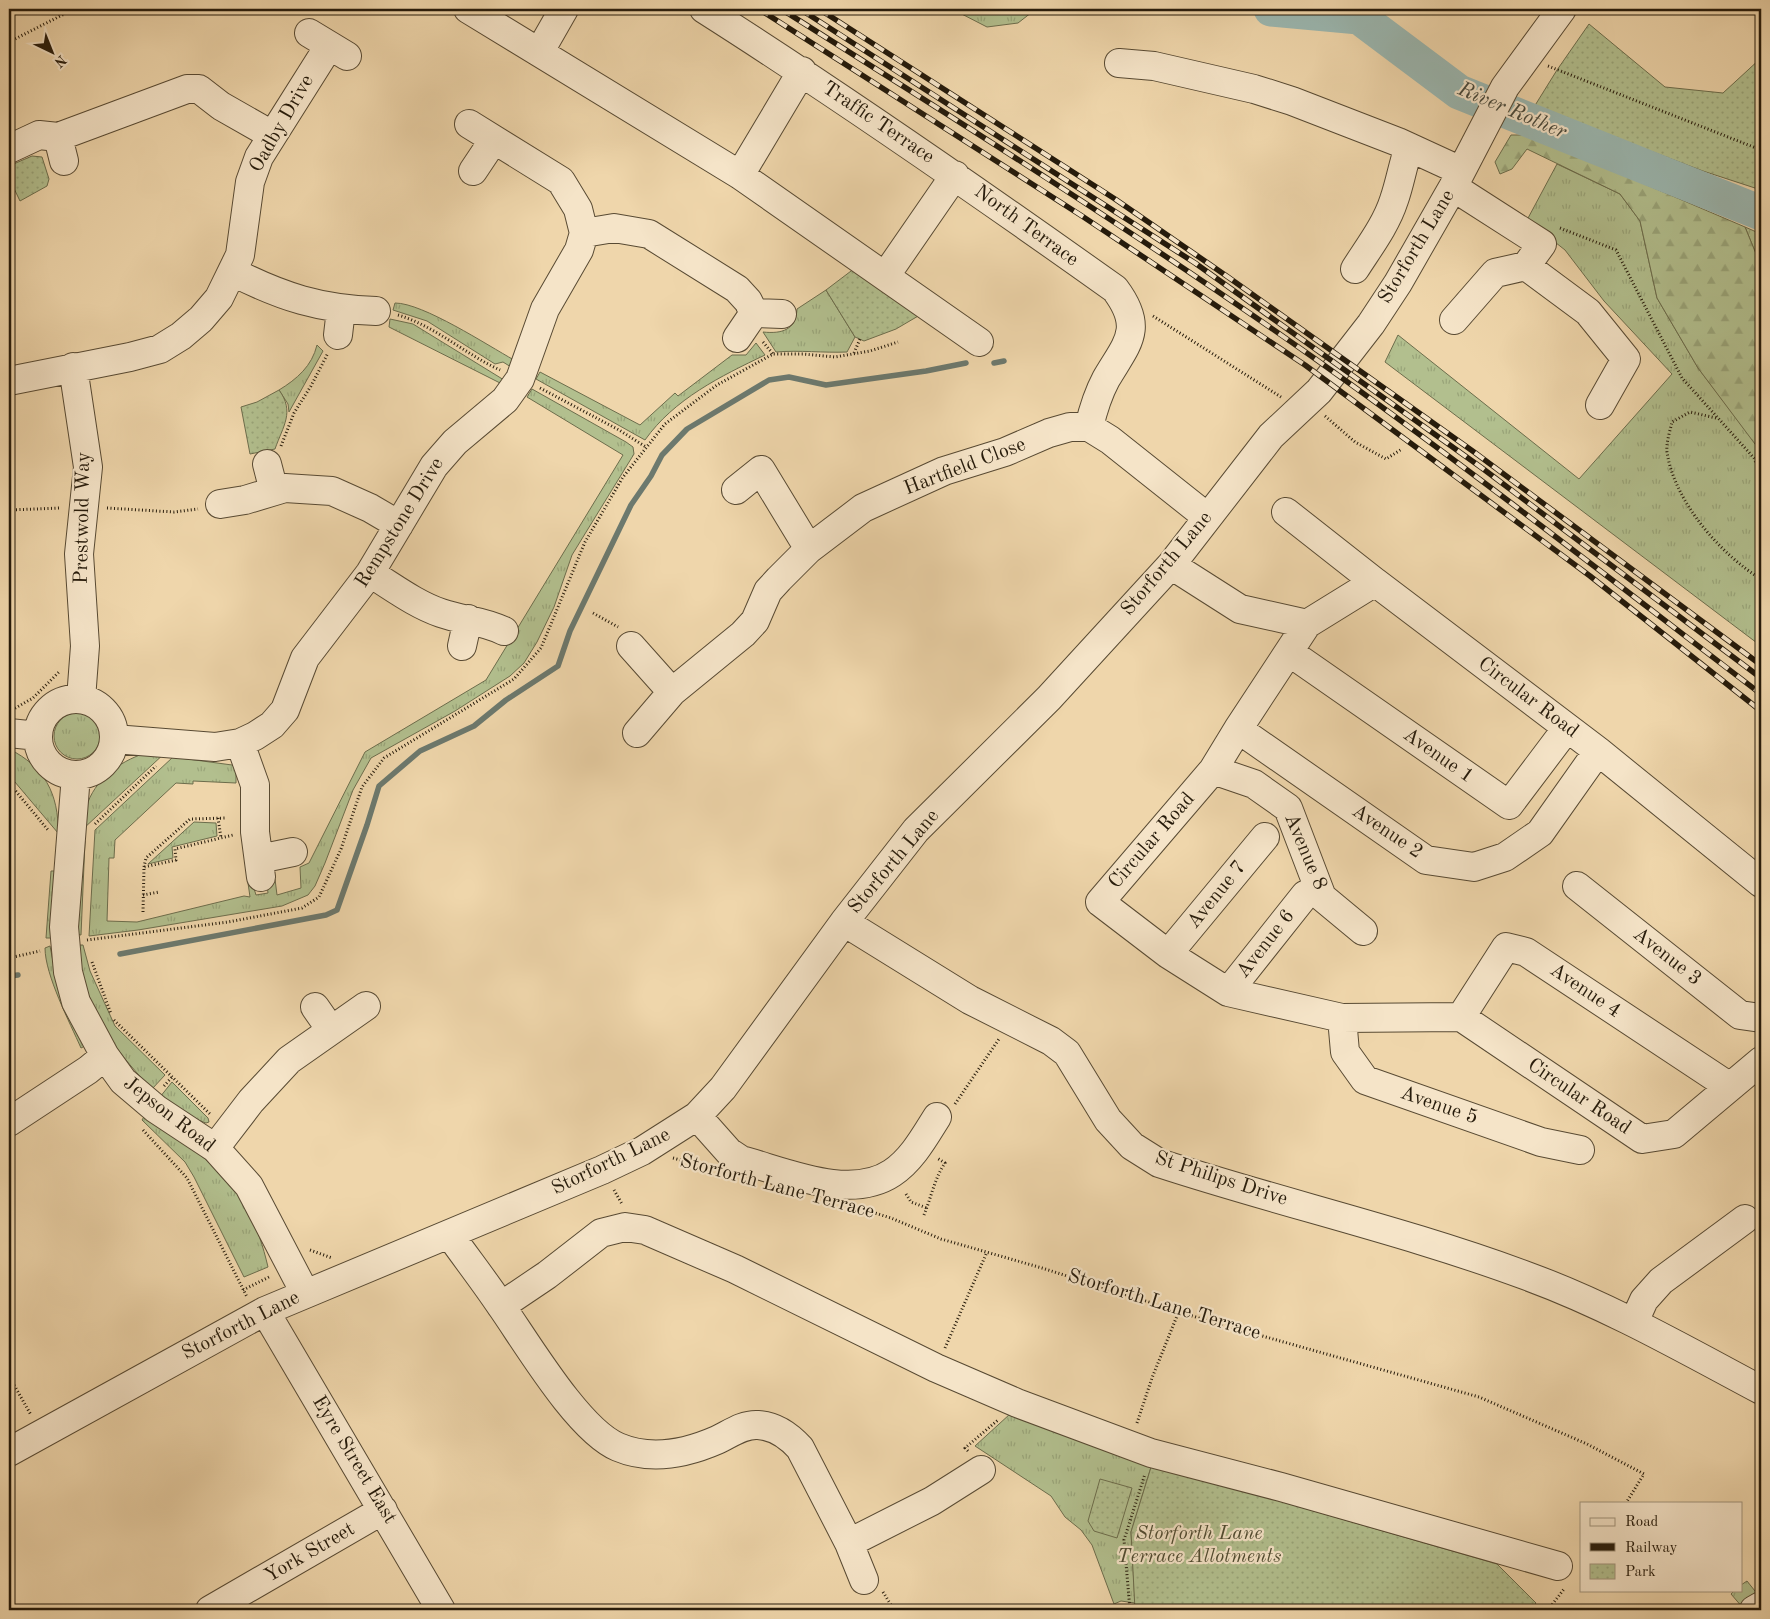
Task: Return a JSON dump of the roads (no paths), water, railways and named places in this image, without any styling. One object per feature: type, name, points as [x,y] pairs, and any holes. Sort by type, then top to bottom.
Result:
[{"type":"street","points":[[468,9],[540,51],[740,176],[886,275],[979,342]]},
{"type":"street","points":[[540,51],[564,9]]},
{"type":"street","name":"Traffic Terrace","points":[[704,9],[802,71],[955,175]]},
{"type":"street","name":"Storforth Lane","points":[[9,1452],[261,1313],[351,1274],[450,1235],[642,1151],[697,1116],[723,1088],[844,922],[916,830],[1049,698],[1171,565],[1206,517],[1271,436],[1342,363],[1398,283],[1457,179],[1505,87],[1562,9]]},
{"type":"street","name":"Oadby Drive","points":[[9,380],[130,357],[160,349],[181,336],[201,318],[219,298],[240,255],[250,182],[259,157],[328,45]]},
{"type":"street","points":[[1119,63],[1154,66],[1254,89],[1292,101],[1409,147],[1457,179],[1542,244],[1526,266],[1495,273],[1454,320]]},
{"type":"street","points":[[740,176],[795,87],[802,71]]},
{"type":"street","points":[[9,149],[39,135],[61,149],[187,90],[199,90],[221,106],[272,136]]},
{"type":"street","points":[[469,124],[493,141],[561,181],[578,209],[584,233],[614,228],[649,234],[737,289],[748,300],[754,313]]},
{"type":"street","points":[[473,171],[493,141]]},
{"type":"street","points":[[1355,268],[1387,217],[1395,199],[1401,169],[1409,147]]},
{"type":"street","points":[[886,275],[955,175]]},
{"type":"street","name":"North Terrace","points":[[955,175],[1115,290],[1127,306],[1131,325],[1128,346],[1106,380],[1095,404],[1090,427]]},
{"type":"street","name":"Rempstone Drive","points":[[114,739],[215,747],[240,743],[272,725],[285,710],[305,658],[370,573],[444,453],[505,400],[520,379],[545,309],[579,250],[584,233]]},
{"type":"street","points":[[1526,266],[1588,312],[1626,359],[1600,405]]},
{"type":"street","points":[[233,272],[339,322],[376,311]]},
{"type":"street","points":[[754,313],[782,314]]},
{"type":"street","points":[[737,338],[754,313]]},
{"type":"street","name":"Prestwold Way","points":[[74,367],[88,467],[82,508],[79,554],[85,646],[81,699]]},
{"type":"street","points":[[1090,427],[1110,440],[1206,517]]},
{"type":"street","name":"Hartfield Close","points":[[637,733],[672,692],[743,634],[756,621],[768,591],[809,549],[863,508],[944,471],[1004,452],[1063,429],[1090,427]]},
{"type":"street","points":[[268,464],[274,492]]},
{"type":"street","points":[[736,490],[761,470],[809,549]]},
{"type":"street","points":[[220,504],[285,488],[332,491],[370,508],[399,525]]},
{"type":"street","points":[[1286,512],[1375,582]]},
{"type":"street","points":[[1171,565],[1240,609],[1307,624]]},
{"type":"street","points":[[370,573],[417,602],[442,613],[485,622],[504,632]]},
{"type":"street","name":"Circular Road","points":[[1761,883],[1598,751],[1375,582],[1307,624],[1213,770],[1100,902],[1168,954],[1228,992],[1342,1018],[1461,1017],[1642,1139],[1674,1134],[1761,1061]]},
{"type":"street","points":[[462,646],[468,619]]},
{"type":"street","points":[[631,646],[672,692]]},
{"type":"street","name":"Avenue 1","points":[[1288,652],[1509,806],[1567,728]]},
{"type":"street","points":[[68,699],[81,699],[94,703],[106,712],[112,725],[114,739],[111,753],[102,765],[90,772],[76,775],[58,770],[45,758],[40,748],[38,736],[40,724],[51,708],[68,699]]},
{"type":"street","name":"Avenue 2","points":[[1238,729],[1426,860],[1474,867],[1505,857],[1540,833],[1598,751]]},
{"type":"street","points":[[9,733],[38,736]]},
{"type":"street","points":[[240,743],[255,784],[256,830],[260,868],[293,852]]},
{"type":"street","name":"Avenue 8","points":[[1213,770],[1254,784],[1288,808],[1322,897],[1363,932]]},
{"type":"street","name":"Jepson Road","points":[[76,775],[81,940],[68,972],[76,1002],[105,1056],[123,1080],[152,1106],[221,1140],[249,1186],[299,1258],[305,1293]]},
{"type":"street","name":"Avenue 7","points":[[1168,954],[1265,836]]},
{"type":"street","name":"Avenue 3","points":[[1577,886],[1740,1014],[1761,1018]]},
{"type":"street","name":"Avenue 6","points":[[1228,992],[1305,895]]},
{"type":"street","name":"St Philips Drive","points":[[844,922],[970,1000],[1051,1040],[1066,1053],[1108,1120],[1132,1146],[1159,1163],[1404,1234],[1528,1276],[1634,1322],[1761,1390]]},
{"type":"street","name":"Avenue 4","points":[[1461,1017],[1506,947],[1526,952],[1730,1087]]},
{"type":"street","points":[[221,1140],[289,1060],[366,1006]]},
{"type":"street","points":[[315,1007],[331,1030]]},
{"type":"street","name":"Avenue 5","points":[[1342,1018],[1345,1052],[1365,1080],[1541,1142],[1580,1150]]},
{"type":"street","points":[[11,1116],[88,1070],[105,1056]]},
{"type":"street","points":[[697,1116],[728,1152],[742,1160],[839,1186],[869,1184],[928,1152],[937,1116]]},
{"type":"street","points":[[622,1205],[645,1230]]},
{"type":"street","points":[[501,1306],[547,1275],[601,1233],[625,1227],[645,1230],[735,1269],[936,1368],[1017,1403],[1141,1449],[1281,1487],[1547,1572]]},
{"type":"street","points":[[1634,1322],[1644,1300],[1661,1281],[1739,1232]]},
{"type":"street","points":[[450,1235],[583,1420],[617,1447],[648,1456],[682,1453],[717,1440],[741,1428],[757,1424],[771,1427],[789,1436],[800,1448],[849,1543],[864,1580]]},
{"type":"street","name":"Eyre Street East","points":[[261,1313],[384,1510],[441,1610]]},
{"type":"street","points":[[849,1543],[932,1501],[982,1470]]},
{"type":"street","name":"York Street","points":[[210,1610],[384,1510]]},
{"type":"street","points":[[1754,1610],[1761,1606]]},
{"type":"waterway","name":"River Rother","points":[[1271,9],[1359,17],[1459,92],[1761,213]]},
{"type":"waterway","points":[[994,363],[1004,361]]},
{"type":"waterway","points":[[120,954],[326,915],[337,910],[379,786],[420,751],[474,726],[506,700],[558,666],[570,631],[631,505],[651,476],[662,455],[687,429],[769,380],[789,377],[826,385],[926,371],[966,363]]},
{"type":"waterway","points":[[9,976],[18,975]]},
{"type":"railway","points":[[759,9],[1082,216],[1305,365],[1590,576],[1761,711]]},
{"type":"railway","points":[[781,9],[1117,224],[1314,358],[1483,482],[1761,694]]},
{"type":"railway","points":[[800,9],[1195,263],[1482,468],[1761,678]]},
{"type":"railway","points":[[819,9],[1115,199],[1228,277],[1474,452],[1761,665]]},
{"type":"park label","name":"Storforth Lane Terrace Allotments","points":[[1199,1546]]}]
